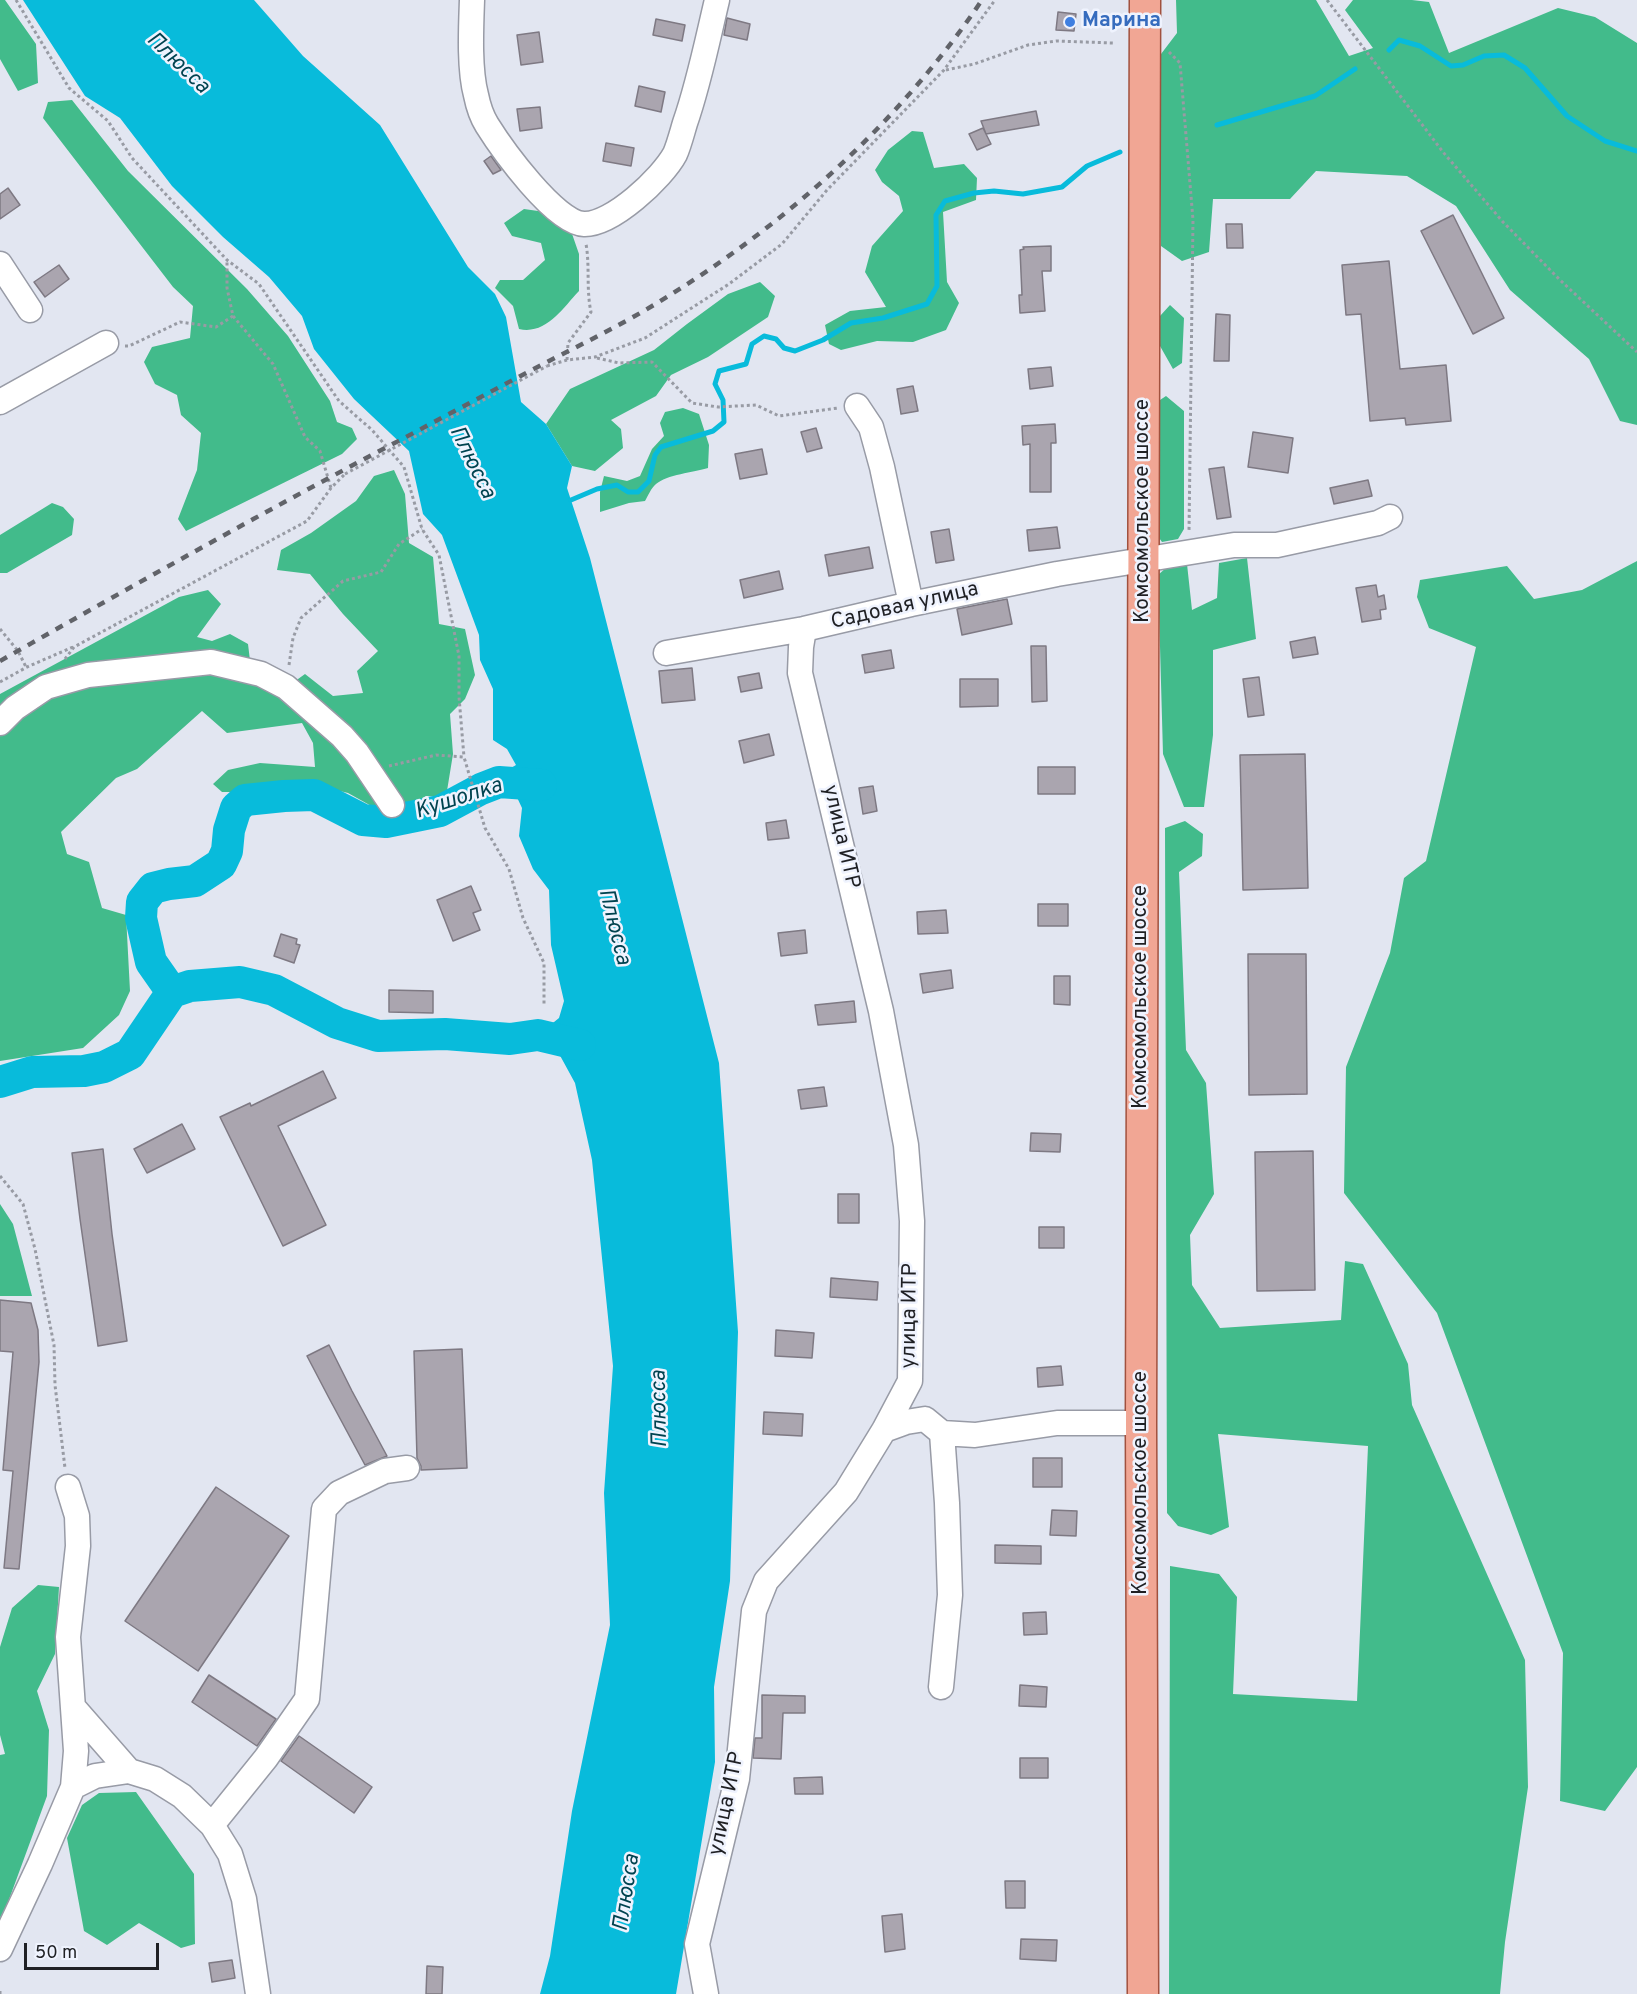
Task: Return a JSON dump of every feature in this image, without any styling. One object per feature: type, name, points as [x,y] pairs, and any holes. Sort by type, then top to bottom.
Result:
[{"type":"main road","name":"Комсомольское шоссе","points":[[1143,1994],[1141,1423],[1146,0]]},
{"type":"street","points":[[472,0],[471,41],[476,94],[486,123],[523,174],[553,209],[582,224],[602,221],[621,208],[654,181],[675,154],[698,86],[717,0]]},
{"type":"street","points":[[0,264],[30,310]]},
{"type":"street","points":[[0,402],[105,343]]},
{"type":"street","points":[[857,406],[871,427],[911,604]]},
{"type":"street","name":"Садовая улица","points":[[666,653],[804,629],[1057,573],[1234,544],[1277,545],[1378,523],[1390,517]]},
{"type":"street","name":"улица ИТР","points":[[706,1994],[697,1944],[737,1779],[754,1611],[766,1581],[846,1492],[884,1430],[910,1381],[912,1221],[906,1145],[881,1011],[801,673],[804,629]]},
{"type":"street","points":[[0,723],[15,708],[46,687],[88,675],[211,662],[261,674],[286,687],[342,736],[357,753],[392,806]]},
{"type":"street","points":[[910,1381],[915,1402],[934,1426],[947,1503],[950,1595],[941,1688]]},
{"type":"street","points":[[884,1430],[906,1422],[975,1435],[1057,1423],[1141,1423]]},
{"type":"street","points":[[212,1825],[266,1758],[307,1699],[324,1509],[339,1493],[385,1471],[407,1468]]},
{"type":"street","points":[[0,1949],[50,1844],[73,1787],[76,1752],[68,1637],[78,1546],[77,1516],[68,1488]]},
{"type":"street","points":[[73,1707],[129,1772]]},
{"type":"street","points":[[73,1787],[95,1776],[129,1772],[155,1779],[182,1796],[212,1825],[230,1854],[244,1899],[258,1994]]},
{"type":"path","points":[[16,0],[69,88],[108,121],[132,158],[227,260],[259,285],[339,401],[372,430],[404,468],[422,529],[439,555],[459,656],[459,697],[464,757],[485,828],[509,869],[523,918],[544,963],[544,1004]]},
{"type":"path","points":[[0,682],[27,667],[75,647],[307,521],[331,488],[345,474],[547,366],[567,360],[595,357],[645,338],[729,284],[782,244],[827,190],[944,70],[995,0]]},
{"type":"path","points":[[1327,0],[1443,152],[1503,222],[1560,280],[1637,352]]},
{"type":"path","points":[[944,70],[974,64],[1028,45],[1056,41],[1113,43]]},
{"type":"path","points":[[1168,51],[1180,63],[1193,220],[1189,551]]},
{"type":"path","points":[[567,360],[568,343],[591,312],[588,298],[588,255],[582,224]]},
{"type":"path","points":[[227,260],[227,288],[233,316],[273,364],[305,437],[320,451],[331,488]]},
{"type":"path","points":[[105,343],[129,346],[180,322],[216,327],[233,316]]},
{"type":"path","points":[[595,357],[619,363],[652,362],[692,403],[718,407],[756,405],[779,416],[857,406]]},
{"type":"path","points":[[286,687],[293,638],[301,618],[343,581],[381,572],[399,544],[422,529]]},
{"type":"path","points":[[0,629],[18,651],[27,667]]},
{"type":"path","points":[[46,687],[75,647]]},
{"type":"path","points":[[369,770],[436,755],[464,757]]},
{"type":"path","points":[[0,1176],[22,1204],[35,1249],[54,1345],[55,1385],[68,1488]]},
{"type":"green space","points":[[0,0],[5,0],[36,44],[38,83],[18,91],[0,59]]},
{"type":"green space","points":[[1176,0],[1316,0],[1349,56],[1373,48],[1345,10],[1353,0],[1429,2],[1449,53],[1558,8],[1595,17],[1637,43],[1637,425],[1620,421],[1589,359],[1510,290],[1456,206],[1407,176],[1316,171],[1290,199],[1213,199],[1209,252],[1182,261],[1161,246],[1161,54],[1177,33]]},
{"type":"green space","points":[[72,100],[128,171],[247,289],[288,336],[330,401],[337,422],[352,428],[357,439],[342,454],[186,531],[178,519],[197,470],[201,433],[181,415],[177,395],[155,384],[144,362],[152,347],[190,338],[193,306],[173,287],[43,118],[48,102]]},
{"type":"green space","points":[[912,131],[923,132],[934,168],[964,164],[977,178],[976,200],[943,212],[947,282],[959,303],[946,330],[913,342],[877,341],[841,350],[829,344],[825,325],[850,311],[886,307],[865,272],[872,246],[903,211],[899,196],[882,182],[875,170],[888,150]]},
{"type":"green space","points":[[524,209],[545,212],[570,228],[579,254],[579,291],[553,319],[529,330],[519,329],[513,306],[495,288],[500,280],[523,280],[545,260],[541,243],[512,236],[504,223]]},
{"type":"green space","points":[[760,282],[775,296],[768,317],[708,357],[671,375],[656,396],[611,420],[621,429],[623,448],[595,471],[572,466],[546,424],[570,389],[654,350],[728,294]]},
{"type":"green space","points":[[1170,305],[1184,318],[1182,363],[1173,369],[1160,346],[1160,316]]},
{"type":"green space","points":[[1166,396],[1184,411],[1184,529],[1178,539],[1162,542],[1157,535],[1157,402]]},
{"type":"green space","points":[[683,408],[699,414],[709,445],[708,468],[661,481],[656,484],[645,501],[629,503],[600,512],[600,492],[604,476],[627,481],[640,476],[652,449],[664,436],[660,423],[665,412]]},
{"type":"green space","points":[[394,470],[405,494],[409,543],[433,557],[439,624],[465,629],[475,675],[465,699],[450,714],[453,754],[446,797],[426,796],[407,810],[375,808],[348,793],[315,785],[272,792],[222,792],[213,784],[228,770],[260,763],[315,767],[313,743],[302,723],[227,733],[202,711],[137,769],[116,778],[61,832],[67,854],[89,862],[102,908],[126,915],[130,991],[119,1015],[83,1048],[0,1061],[0,694],[179,597],[208,590],[221,604],[197,637],[212,641],[230,634],[248,644],[252,677],[280,692],[305,674],[333,696],[363,693],[357,671],[378,651],[310,574],[277,570],[281,550],[311,533],[356,501],[374,476]]},
{"type":"green space","points":[[52,503],[63,507],[74,519],[72,535],[7,573],[0,573],[0,535]]},
{"type":"green space","points":[[1247,558],[1256,639],[1213,650],[1213,735],[1204,807],[1184,807],[1163,754],[1158,575],[1167,567],[1187,564],[1192,610],[1217,598],[1219,563]]},
{"type":"green space","points":[[1637,561],[1637,1767],[1605,1811],[1560,1801],[1563,1653],[1437,1313],[1344,1193],[1346,1067],[1390,953],[1404,878],[1426,861],[1476,647],[1429,628],[1417,597],[1420,580],[1507,566],[1534,599],[1582,590]]},
{"type":"green space","points":[[1185,821],[1203,834],[1202,856],[1179,872],[1186,1050],[1206,1083],[1214,1194],[1190,1235],[1192,1285],[1220,1328],[1341,1320],[1345,1261],[1363,1264],[1408,1364],[1412,1405],[1525,1660],[1528,1787],[1505,1942],[1500,1994],[1169,1994],[1170,1566],[1219,1574],[1237,1597],[1233,1694],[1357,1701],[1368,1446],[1218,1434],[1229,1527],[1211,1535],[1178,1526],[1167,1513],[1165,828]]},
{"type":"green space","points":[[0,1204],[13,1224],[32,1296],[0,1296]]},
{"type":"green space","points":[[38,1585],[59,1587],[55,1654],[37,1691],[49,1730],[47,1796],[7,1905],[0,1918],[0,1755],[5,1754],[0,1735],[0,1647],[12,1608]]},
{"type":"green space","points":[[136,1792],[194,1874],[195,1944],[181,1948],[139,1923],[107,1945],[84,1931],[67,1838],[82,1805],[99,1793]]},
{"type":"water","name":"Плюсса","points":[[23,0],[254,0],[303,56],[380,125],[468,267],[495,294],[506,317],[521,402],[546,424],[572,466],[567,488],[590,558],[719,1063],[738,1332],[730,1581],[714,1687],[715,1762],[676,1994],[540,1994],[550,1956],[572,1811],[610,1625],[604,1493],[613,1366],[592,1160],[575,1083],[557,1050],[538,1035],[559,1018],[564,1001],[551,945],[549,890],[533,869],[519,836],[522,808],[514,791],[499,782],[504,772],[516,765],[507,749],[493,740],[493,689],[480,660],[479,635],[442,535],[423,514],[409,451],[354,399],[314,349],[302,316],[269,277],[223,237],[172,186],[120,118],[85,96]]},
{"type":"building","points":[[1058,12],[1076,14],[1074,31],[1056,30]]},
{"type":"building","points":[[727,18],[750,24],[747,40],[724,35]]},
{"type":"building","points":[[656,19],[685,25],[682,41],[653,35]]},
{"type":"building","points":[[539,32],[543,62],[521,65],[517,35]]},
{"type":"building","points":[[639,86],[665,92],[661,112],[635,106]]},
{"type":"building","points":[[540,107],[542,128],[520,131],[517,109]]},
{"type":"building","points":[[1036,111],[1039,125],[986,134],[981,121]]},
{"type":"building","points":[[983,128],[991,144],[977,150],[969,134]]},
{"type":"building","points":[[606,143],[634,148],[631,166],[603,161]]},
{"type":"building","points":[[491,156],[501,170],[493,174],[484,161]]},
{"type":"building","points":[[8,188],[20,205],[0,219],[0,194]]},
{"type":"building","points":[[1453,215],[1504,318],[1473,334],[1421,231]]},
{"type":"building","points":[[1226,224],[1242,224],[1243,248],[1227,248]]},
{"type":"building","points":[[1051,246],[1051,271],[1042,271],[1045,311],[1020,313],[1019,295],[1022,295],[1020,250],[1024,249],[1023,247]]},
{"type":"building","points":[[1389,261],[1400,369],[1446,365],[1451,421],[1406,425],[1405,418],[1370,421],[1361,314],[1346,315],[1342,265]]},
{"type":"building","points":[[59,265],[69,279],[45,297],[34,282]]},
{"type":"building","points":[[1216,314],[1230,315],[1229,361],[1214,361]]},
{"type":"building","points":[[1051,367],[1053,386],[1030,389],[1028,369]]},
{"type":"building","points":[[913,386],[918,411],[901,414],[897,389]]},
{"type":"building","points":[[1055,424],[1056,443],[1051,443],[1051,492],[1030,492],[1030,444],[1023,445],[1022,426]]},
{"type":"building","points":[[816,428],[822,448],[807,452],[801,432]]},
{"type":"building","points":[[1253,432],[1293,438],[1288,473],[1248,467]]},
{"type":"building","points":[[762,449],[767,474],[740,479],[735,454]]},
{"type":"building","points":[[1224,467],[1231,517],[1217,519],[1209,469]]},
{"type":"building","points":[[1368,480],[1372,496],[1334,504],[1330,488]]},
{"type":"building","points":[[1057,527],[1060,548],[1029,551],[1027,530]]},
{"type":"building","points":[[949,529],[954,560],[936,563],[931,532]]},
{"type":"building","points":[[869,547],[873,568],[829,576],[825,555]]},
{"type":"building","points":[[779,571],[783,589],[744,598],[740,580]]},
{"type":"building","points":[[1376,585],[1378,597],[1384,595],[1386,609],[1380,610],[1381,619],[1362,622],[1356,588]]},
{"type":"building","points":[[1007,599],[1012,624],[962,635],[957,609]]},
{"type":"building","points":[[1315,637],[1318,654],[1293,658],[1290,642]]},
{"type":"building","points":[[1031,646],[1046,646],[1047,701],[1032,702]]},
{"type":"building","points":[[891,650],[894,668],[865,673],[862,655]]},
{"type":"building","points":[[692,668],[695,700],[662,703],[659,671]]},
{"type":"building","points":[[759,673],[762,688],[741,692],[738,677]]},
{"type":"building","points":[[1259,677],[1264,715],[1248,717],[1243,679]]},
{"type":"building","points":[[960,679],[998,679],[998,706],[960,707]]},
{"type":"building","points":[[769,734],[774,755],[744,763],[739,741]]},
{"type":"building","points":[[1305,754],[1308,888],[1243,890],[1240,755]]},
{"type":"building","points":[[1038,767],[1075,767],[1075,794],[1038,794]]},
{"type":"building","points":[[873,786],[877,811],[863,814],[859,788]]},
{"type":"building","points":[[786,820],[789,838],[768,840],[766,823]]},
{"type":"building","points":[[471,886],[481,910],[473,913],[480,930],[453,941],[437,900]]},
{"type":"building","points":[[1038,904],[1068,904],[1068,926],[1038,926]]},
{"type":"building","points":[[946,910],[948,933],[918,934],[917,912]]},
{"type":"building","points":[[805,930],[807,953],[781,956],[778,933]]},
{"type":"building","points":[[281,934],[297,939],[296,944],[300,945],[294,963],[274,956]]},
{"type":"building","points":[[1248,954],[1306,954],[1307,1094],[1249,1095]]},
{"type":"building","points":[[951,970],[953,988],[923,993],[920,974]]},
{"type":"building","points":[[1054,976],[1070,976],[1070,1005],[1054,1004]]},
{"type":"building","points":[[389,990],[433,991],[433,1013],[389,1012]]},
{"type":"building","points":[[854,1001],[856,1022],[818,1025],[815,1005]]},
{"type":"building","points":[[323,1071],[336,1098],[278,1126],[326,1225],[283,1246],[220,1117],[250,1103],[251,1106]]},
{"type":"building","points":[[824,1087],[827,1106],[801,1109],[798,1090]]},
{"type":"building","points":[[182,1124],[195,1149],[147,1173],[134,1149]]},
{"type":"building","points":[[1031,1133],[1061,1134],[1060,1152],[1030,1151]]},
{"type":"building","points":[[103,1149],[127,1341],[98,1346],[72,1153]]},
{"type":"building","points":[[1313,1151],[1315,1290],[1257,1291],[1255,1152]]},
{"type":"building","points":[[838,1194],[859,1194],[859,1223],[838,1223]]},
{"type":"building","points":[[1039,1227],[1064,1227],[1064,1248],[1039,1248]]},
{"type":"building","points":[[831,1278],[878,1282],[877,1300],[830,1297]]},
{"type":"building","points":[[0,1300],[31,1303],[38,1330],[39,1362],[19,1569],[4,1568],[13,1471],[3,1470],[13,1352],[0,1351]]},
{"type":"building","points":[[776,1330],[814,1333],[812,1358],[775,1356]]},
{"type":"building","points":[[329,1345],[387,1456],[365,1465],[307,1356]]},
{"type":"building","points":[[462,1349],[467,1468],[421,1470],[417,1458],[414,1351]]},
{"type":"building","points":[[1061,1366],[1063,1385],[1038,1387],[1037,1368]]},
{"type":"building","points":[[764,1412],[803,1414],[802,1436],[763,1434]]},
{"type":"building","points":[[1033,1458],[1062,1458],[1062,1487],[1033,1487]]},
{"type":"building","points":[[216,1487],[289,1536],[198,1671],[125,1621]]},
{"type":"building","points":[[1052,1510],[1077,1511],[1076,1536],[1050,1535]]},
{"type":"building","points":[[995,1545],[1041,1546],[1041,1564],[995,1563]]},
{"type":"building","points":[[1046,1612],[1047,1634],[1024,1635],[1023,1613]]},
{"type":"building","points":[[209,1675],[276,1719],[257,1746],[192,1702]]},
{"type":"building","points":[[1020,1685],[1047,1687],[1046,1707],[1019,1706]]},
{"type":"building","points":[[762,1695],[805,1696],[805,1713],[783,1713],[781,1759],[753,1758],[755,1738],[762,1738]]},
{"type":"building","points":[[299,1736],[372,1787],[354,1813],[281,1761]]},
{"type":"building","points":[[1020,1758],[1048,1758],[1048,1778],[1020,1778]]},
{"type":"building","points":[[822,1777],[823,1794],[795,1794],[794,1778]]},
{"type":"building","points":[[1005,1881],[1025,1881],[1025,1908],[1006,1908]]},
{"type":"building","points":[[902,1914],[905,1949],[885,1952],[882,1916]]},
{"type":"building","points":[[1021,1939],[1057,1940],[1056,1961],[1020,1959]]},
{"type":"building","points":[[232,1960],[235,1978],[212,1982],[209,1963]]},
{"type":"building","points":[[427,1966],[443,1967],[442,1994],[426,1994]]},
{"type":"waterway","points":[[1389,50],[1399,40],[1420,46],[1451,66],[1463,65],[1484,56],[1504,55],[1525,68],[1567,116],[1605,141],[1637,151]]},
{"type":"waterway","points":[[1217,125],[1315,96],[1355,69]]},
{"type":"waterway","points":[[571,500],[597,489],[617,485],[628,492],[638,492],[649,481],[655,455],[661,447],[713,431],[724,422],[723,400],[715,384],[719,371],[746,364],[752,344],[764,336],[776,339],[784,348],[795,351],[823,340],[851,323],[883,318],[927,304],[937,286],[936,215],[945,201],[974,193],[994,191],[1023,194],[1062,187],[1087,166],[1120,152]]},
{"type":"waterway","name":"Кушолка","points":[[172,992],[151,962],[141,918],[142,902],[153,888],[195,881],[221,864],[227,851],[229,830],[236,808],[245,800],[314,795],[363,820],[386,822],[440,811],[499,782],[541,785]]},
{"type":"waterway","name":"Кушолка","points":[[0,1082],[32,1072],[84,1071],[104,1067],[130,1054],[172,992],[190,986],[240,982],[274,990],[337,1023],[378,1036],[445,1034],[510,1039],[538,1035],[580,1045]]},
{"type":"railway","points":[[0,661],[291,498],[625,321],[715,266],[801,200],[880,126],[917,86],[982,0]]},
{"type":"place","name":"Марина","points":[[1070,22]]}]
